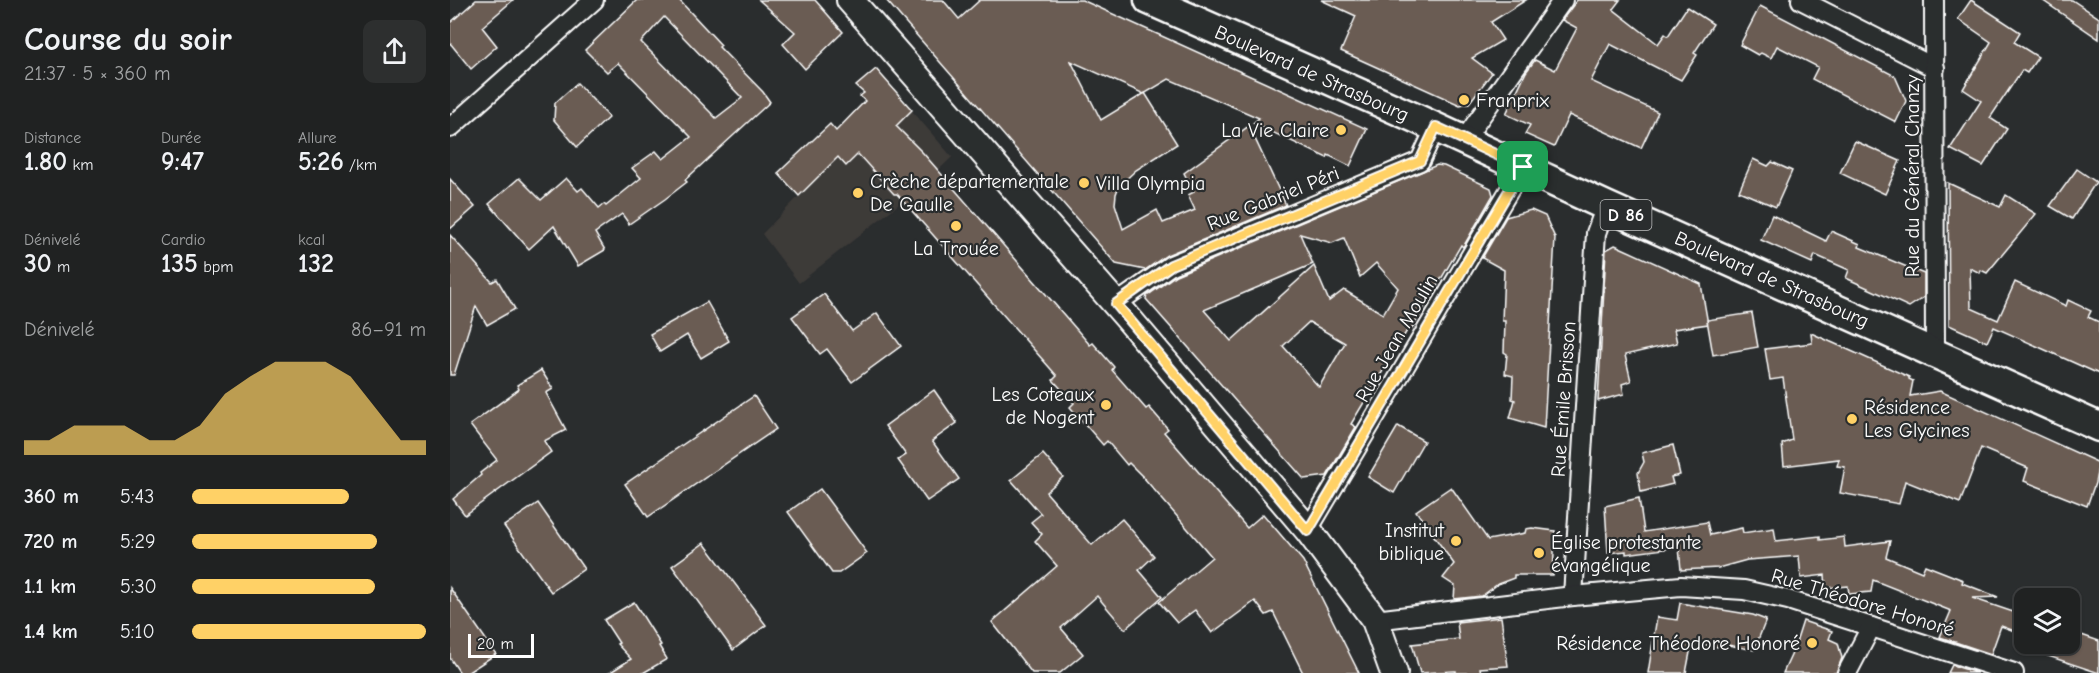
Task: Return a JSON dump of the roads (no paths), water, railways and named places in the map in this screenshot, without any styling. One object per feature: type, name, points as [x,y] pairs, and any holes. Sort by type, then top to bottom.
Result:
[{"type":"main road","points":[[850,0],[1116,304],[1308,531],[1375,620],[1394,673]]},
{"type":"main road","name":"Boulevard de Strasbourg","points":[[1149,0],[1436,127],[1606,206],[2099,427]]},
{"type":"street","points":[[450,128],[594,0]]},
{"type":"street","points":[[1464,140],[1563,0]]},
{"type":"street","points":[[1801,0],[1935,68]]},
{"type":"street","name":"Rue du Général Chanzy","points":[[1934,0],[1935,352]]},
{"type":"street","name":"Rue Gabriel Péri","points":[[1116,304],[1171,265],[1420,161],[1436,127]]},
{"type":"street","name":"Rue Jean Moulin","points":[[1308,531],[1523,167]]},
{"type":"street","name":"Rue Émile Brisson","points":[[1573,596],[1596,233],[1606,206]]},
{"type":"street","name":"Rue Théodore Honoré","points":[[1375,620],[1573,596],[1681,586],[1744,590],[1788,600],[2014,673]]},
{"type":"street","points":[[1847,673],[1871,627]]},
{"type":"place","name":"Franprix","points":[[1464,100]]},
{"type":"place","name":"La Vie Claire","points":[[1341,130]]},
{"type":"place","name":"Villa Olympia","points":[[1084,183]]},
{"type":"place","name":"Crèche départementale De Gaulle","points":[[858,193]]},
{"type":"place","name":"La Trouée","points":[[956,226]]},
{"type":"place","name":"Les Coteaux de Nogent","points":[[1106,405]]},
{"type":"place","name":"Résidence Les Glycines","points":[[1852,419]]},
{"type":"place","name":"Institut biblique","points":[[1456,541]]},
{"type":"place","name":"Église protestante évangélique","points":[[1539,553]]},
{"type":"place","name":"Résidence Théodore Honoré","points":[[1812,643]]}]
